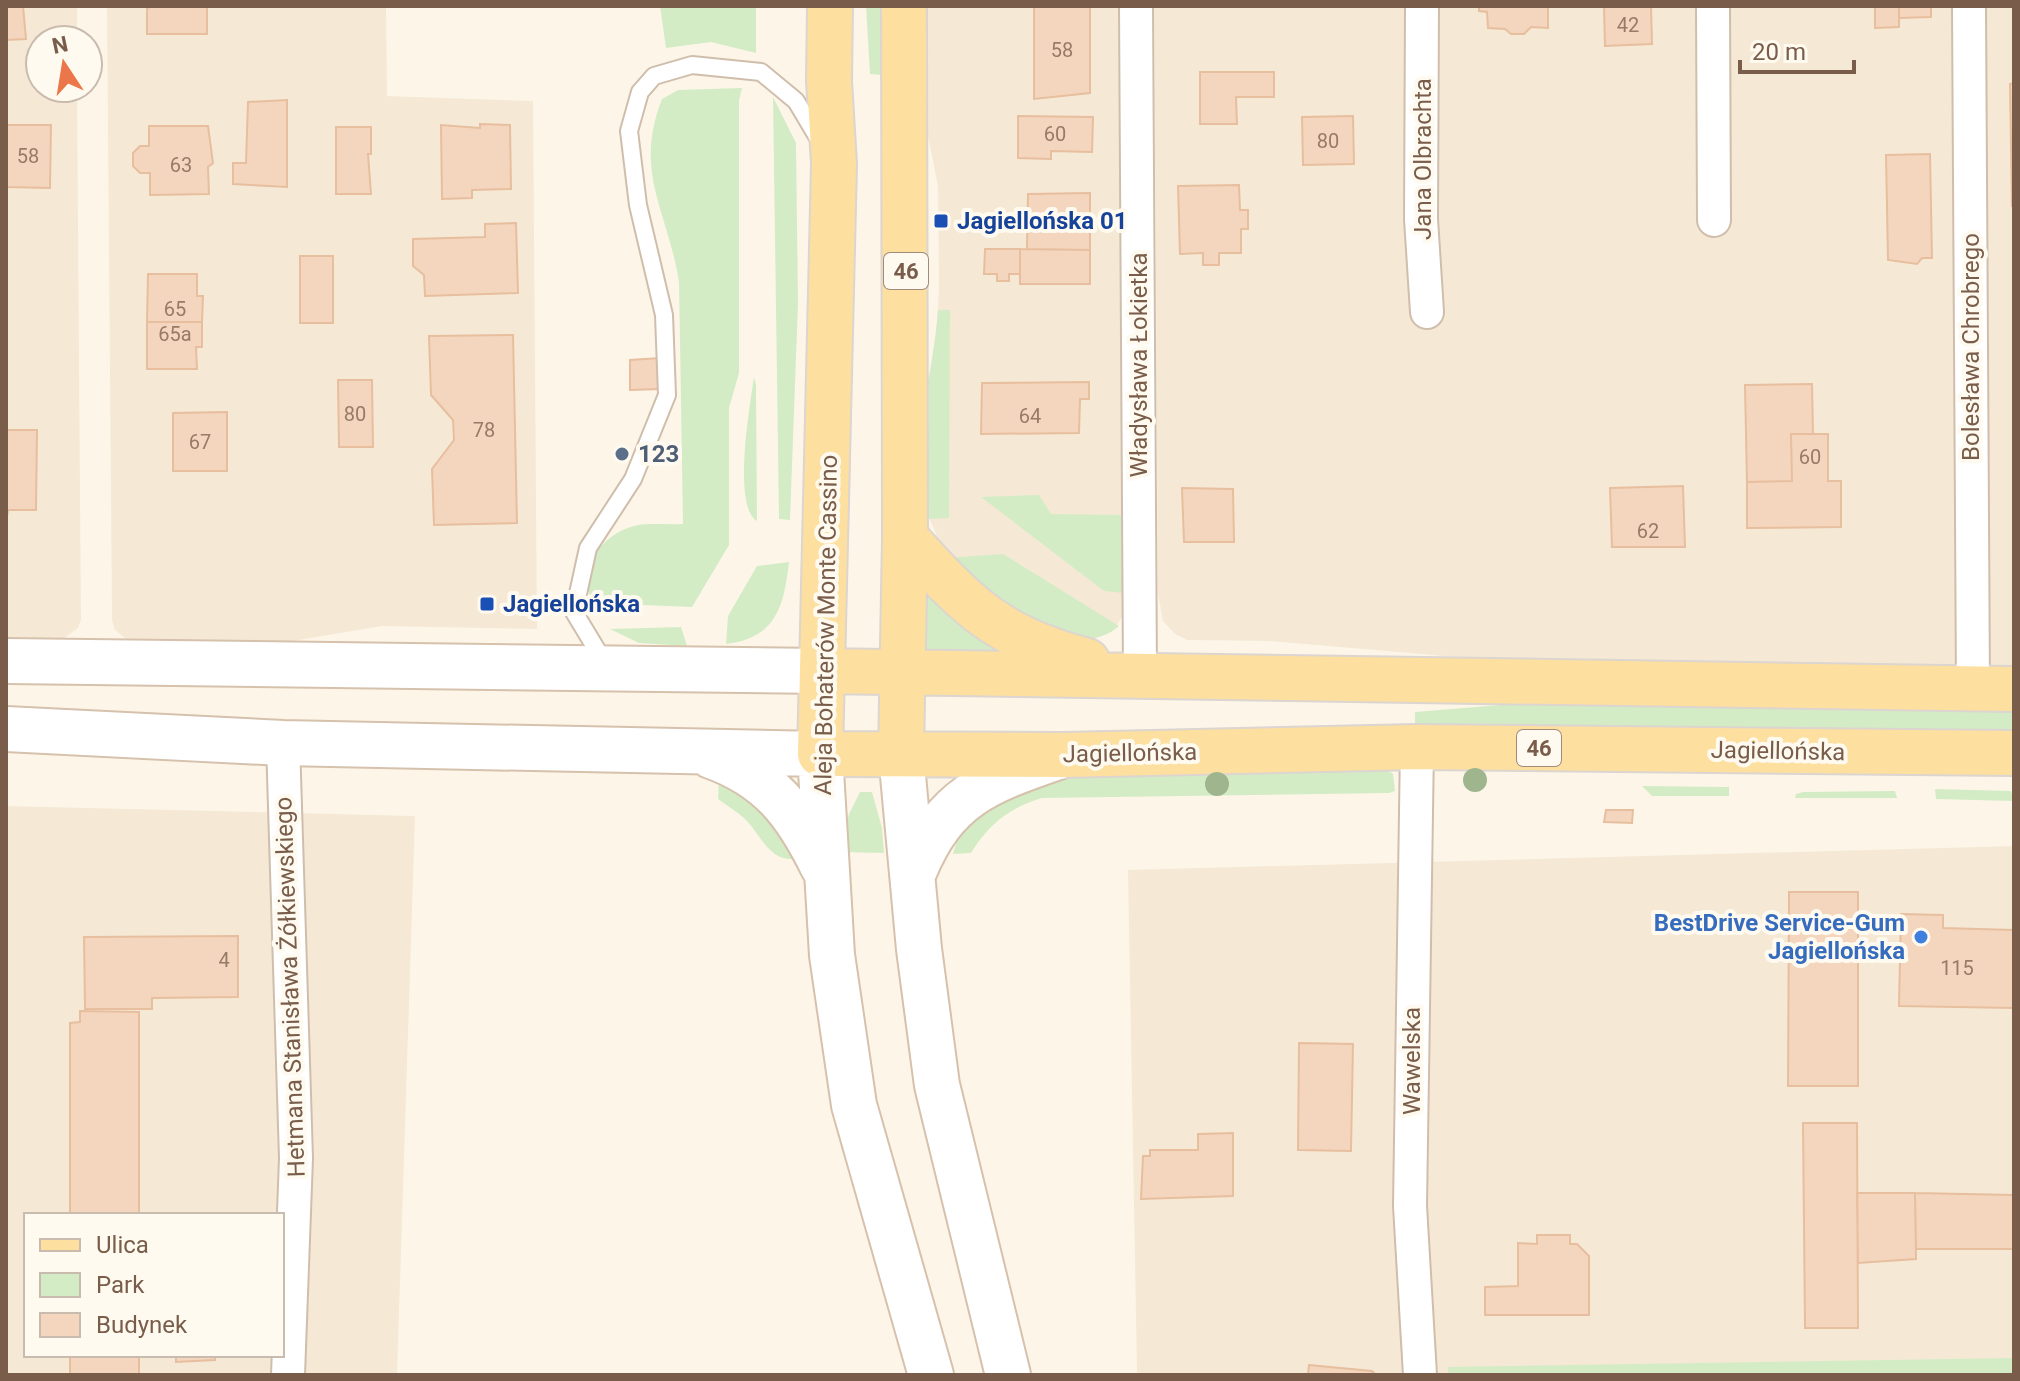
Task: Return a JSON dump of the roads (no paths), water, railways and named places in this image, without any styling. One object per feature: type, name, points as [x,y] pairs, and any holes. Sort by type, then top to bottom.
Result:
[{"type":"main road","name":"Aleja Bohaterów Monte Cassino","points":[[820,754],[834,164],[830,6]]},
{"type":"main road","name":"46","points":[[902,674],[905,537],[904,6]]},
{"type":"main road","points":[[905,537],[949,586],[1003,631],[1048,650],[1140,675]]},
{"type":"main road","points":[[823,671],[1497,684],[1994,689]]},
{"type":"main road","points":[[901,754],[902,674]]},
{"type":"main road","name":"Jagiellońska","points":[[820,754],[1064,755],[1417,747],[2014,753]]},
{"type":"street","name":"Władysława Łokietka","points":[[1136,6],[1140,675]]},
{"type":"street","name":"Jana Olbrachta","points":[[1422,6],[1421,219],[1427,312]]},
{"type":"street","points":[[1713,6],[1714,220]]},
{"type":"street","name":"Bolesława Chrobrego","points":[[1969,6],[1994,689]]},
{"type":"street","points":[[6,661],[823,671]]},
{"type":"street","name":"Jagiellońska","points":[[6,729],[283,743],[820,754]]},
{"type":"street","name":"Hetmana Stanisława Żółkiewskiego","points":[[283,743],[296,1158],[288,1375]]},
{"type":"street","name":"Wawelska","points":[[1417,747],[1410,1206],[1420,1375]]},
{"type":"street","points":[[698,751],[745,768],[780,797],[809,837],[828,876]]},
{"type":"street","name":"Aleja Bohaterów Monte Cassino","points":[[820,754],[832,955],[854,1105],[931,1375]]},
{"type":"street","points":[[901,754],[919,949],[937,1085],[1008,1375]]},
{"type":"street","points":[[914,872],[926,843],[961,800],[996,779],[1064,755]]},
{"type":"lane","points":[[607,666],[574,612],[588,548],[633,479],[667,395],[664,315],[638,205],[629,131],[640,92],[654,76],[692,65],[761,72],[796,101],[834,164]]},
{"type":"place","name":"Jagiellońska 01","points":[[941,221]]},
{"type":"place","name":"123","points":[[622,454]]},
{"type":"place","name":"Jagiellońska","points":[[487,604]]},
{"type":"place","name":"BestDrive Service-Gum Jagiellońska","points":[[1921,937]]}]
